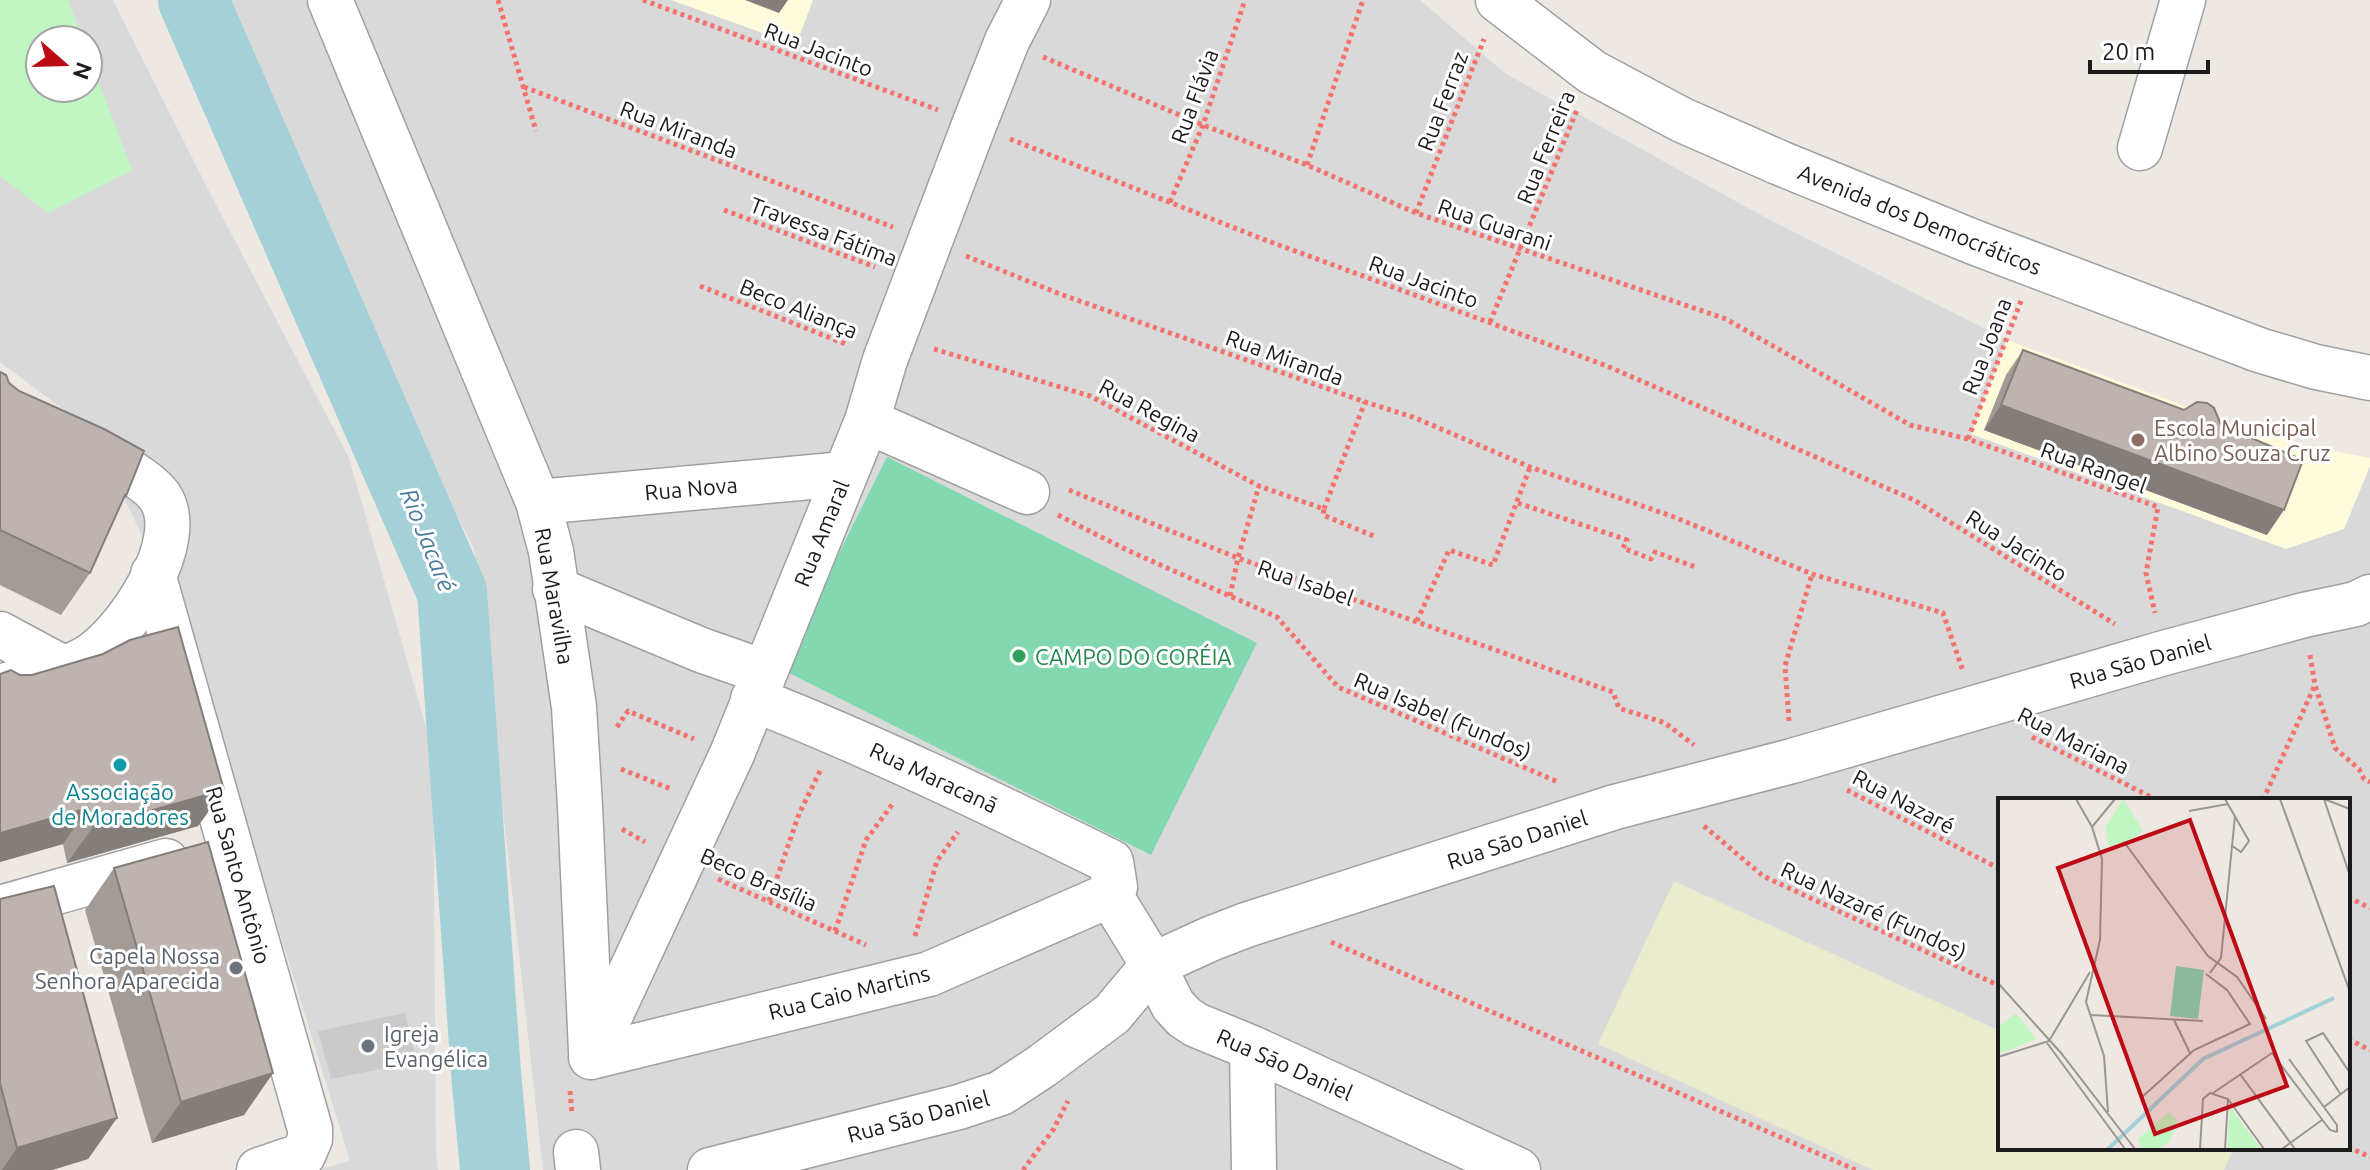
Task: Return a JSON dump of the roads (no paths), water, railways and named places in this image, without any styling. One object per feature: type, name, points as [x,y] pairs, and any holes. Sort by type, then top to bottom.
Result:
[{"type":"street","name":"Rua Maravilha","points":[[330,0],[538,502],[551,551],[574,707],[591,1057]]},
{"type":"street","name":"Rua Amaral","points":[[591,1057],[732,754],[867,421],[890,348],[974,125],[1007,41],[1028,0]]},
{"type":"street","name":"Avenida dos Democráticos","points":[[1498,0],[1592,72],[1682,120],[2034,265],[2259,350],[2316,367],[2370,378]]},
{"type":"street","points":[[2140,148],[2183,0]]},
{"type":"street","points":[[0,409],[137,475],[160,497],[167,515],[166,547],[136,608],[114,637],[89,657],[65,669],[0,687]]},
{"type":"street","points":[[867,421],[1027,492]]},
{"type":"street","name":"Rua Nova","points":[[538,502],[844,474]]},
{"type":"street","name":"Rua Santo Antônio","points":[[153,574],[310,1129],[310,1139],[303,1155],[259,1170]]},
{"type":"street","name":"Rua Maracanã","points":[[555,589],[701,650],[838,733],[982,798],[1110,879]]},
{"type":"street","name":"Rua São Daniel","points":[[710,1170],[959,1107],[1001,1093],[1112,1014],[1153,965],[1210,939],[1615,807],[1792,761],[2164,653],[2304,615],[2336,610],[2370,597]]},
{"type":"street","points":[[0,634],[65,669]]},
{"type":"street","points":[[0,908],[230,843]]},
{"type":"street","name":"Rua Sāo Daniel","points":[[1110,879],[1173,1005],[1184,1017],[1518,1170]]},
{"type":"street","name":"Rua Caio Martins","points":[[591,1057],[918,969],[1110,879]]},
{"type":"street","points":[[1252,1048],[1254,1170]]},
{"type":"waterway","name":"Rio Jacaré","points":[[193,0],[452,592],[495,1170]]},
{"type":"place","name":"Escola Municipal Albino Souza Cruz","points":[[2138,440]]},
{"type":"place","name":"CAMPO DO CORÉIA","points":[[1019,656]]},
{"type":"place","name":"Associação de Moradores","points":[[120,765]]},
{"type":"place","name":"Capela Nossa Senhora Aparecida","points":[[236,968]]},
{"type":"place","name":"Igreja Evangélica","points":[[368,1046]]}]
